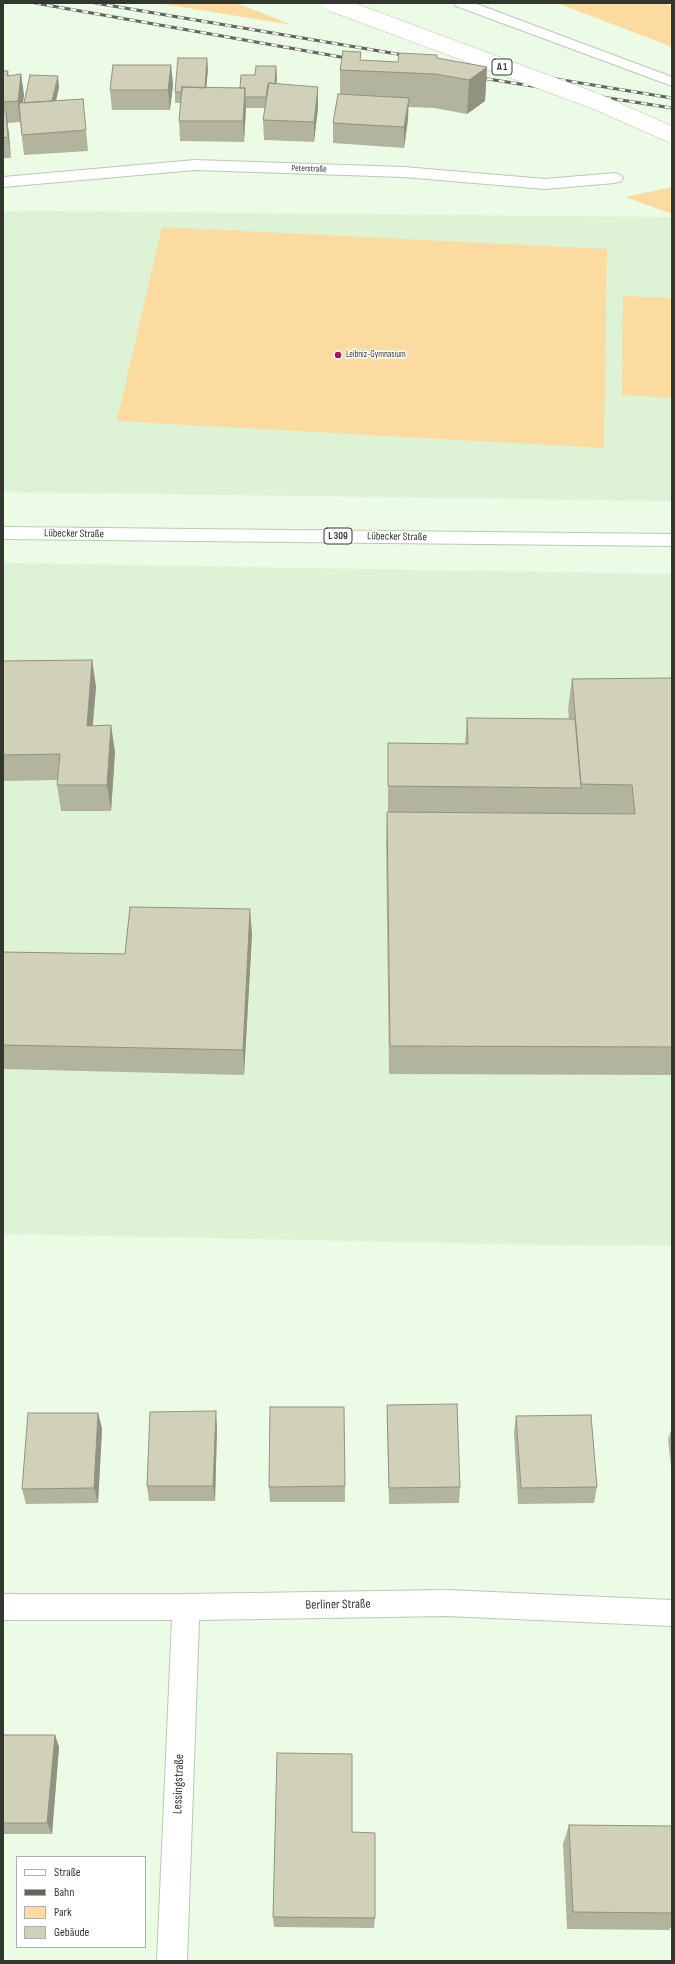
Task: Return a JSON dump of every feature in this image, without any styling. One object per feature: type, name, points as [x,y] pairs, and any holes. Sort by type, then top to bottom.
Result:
[{"type":"main road","name":"A 1","points":[[331,3],[595,101],[672,135]]},
{"type":"main road","points":[[461,3],[672,82]]},
{"type":"main road","name":"Peterstraße","points":[[3,182],[195,165],[404,172],[546,184],[614,178]]},
{"type":"main road","name":"Lübecker Straße","points":[[3,533],[672,540]]},
{"type":"main road","name":"Berliner Straße","points":[[3,1607],[186,1607],[447,1603],[672,1613]]},
{"type":"main road","name":"Lessingstraße","points":[[172,1961],[186,1607]]},
{"type":"shaded area","name":"Leibniz-Gymnasium","points":[[3,212],[672,217],[672,501],[3,492]]},
{"type":"shaded area","points":[[3,563],[672,574],[672,1245],[602,1246],[3,1234]]},
{"type":"green space","points":[[157,3],[236,3],[293,25]]},
{"type":"green space","points":[[557,3],[663,3],[672,6],[672,47]]},
{"type":"green space","points":[[672,187],[672,214],[625,197]]},
{"type":"green space","points":[[162,227],[607,249],[604,448],[117,421]]},
{"type":"green space","points":[[623,296],[672,298],[672,398],[622,395]]},
{"type":"building","points":[[343,51],[361,52],[360,60],[398,62],[399,53],[437,55],[437,58],[487,67],[469,80],[435,74],[340,70]]},
{"type":"building","points":[[178,58],[207,58],[205,88],[182,87],[182,92],[175,92]]},
{"type":"building","points":[[113,65],[171,65],[168,90],[110,90]]},
{"type":"building","points":[[256,66],[276,66],[275,84],[268,84],[266,97],[245,97],[245,88],[240,88],[241,75],[255,75]]},
{"type":"building","points":[[3,71],[8,71],[7,76],[21,74],[18,101],[3,102]]},
{"type":"building","points":[[30,75],[58,76],[52,101],[24,103]]},
{"type":"building","points":[[269,83],[318,87],[314,122],[263,120]]},
{"type":"building","points":[[182,87],[245,88],[243,121],[179,121]]},
{"type":"building","points":[[338,94],[409,98],[404,127],[333,123]]},
{"type":"building","points":[[83,99],[86,130],[22,135],[19,103]]},
{"type":"building","points":[[3,112],[6,112],[8,137],[3,138]]},
{"type":"building","points":[[92,660],[87,726],[111,725],[107,785],[57,785],[60,754],[3,755],[3,661]]},
{"type":"building","points":[[672,678],[672,1047],[390,1046],[387,812],[635,814],[632,785],[581,784],[572,679]]},
{"type":"building","points":[[467,718],[575,719],[581,788],[388,786],[388,743],[468,744]]},
{"type":"building","points":[[130,907],[250,909],[243,1050],[3,1045],[3,952],[125,954]]},
{"type":"building","points":[[457,1404],[460,1487],[389,1488],[387,1405]]},
{"type":"building","points":[[270,1407],[344,1407],[345,1486],[269,1487]]},
{"type":"building","points":[[216,1411],[213,1486],[147,1486],[150,1412]]},
{"type":"building","points":[[28,1413],[98,1413],[94,1488],[22,1489]]},
{"type":"building","points":[[591,1415],[597,1487],[521,1488],[516,1416]]},
{"type":"building","points":[[3,1735],[55,1735],[47,1823],[3,1823]]},
{"type":"building","points":[[277,1753],[352,1754],[352,1832],[375,1833],[375,1918],[273,1917]]},
{"type":"building","points":[[569,1825],[672,1826],[672,1913],[573,1912]]},
{"type":"railway","points":[[35,3],[352,59]]},
{"type":"railway","points":[[95,3],[409,56]]},
{"type":"railway","points":[[477,66],[672,98]]},
{"type":"railway","points":[[475,77],[672,108]]},
{"type":"place","name":"Leibniz-Gymnasium","points":[[338,355]]}]
